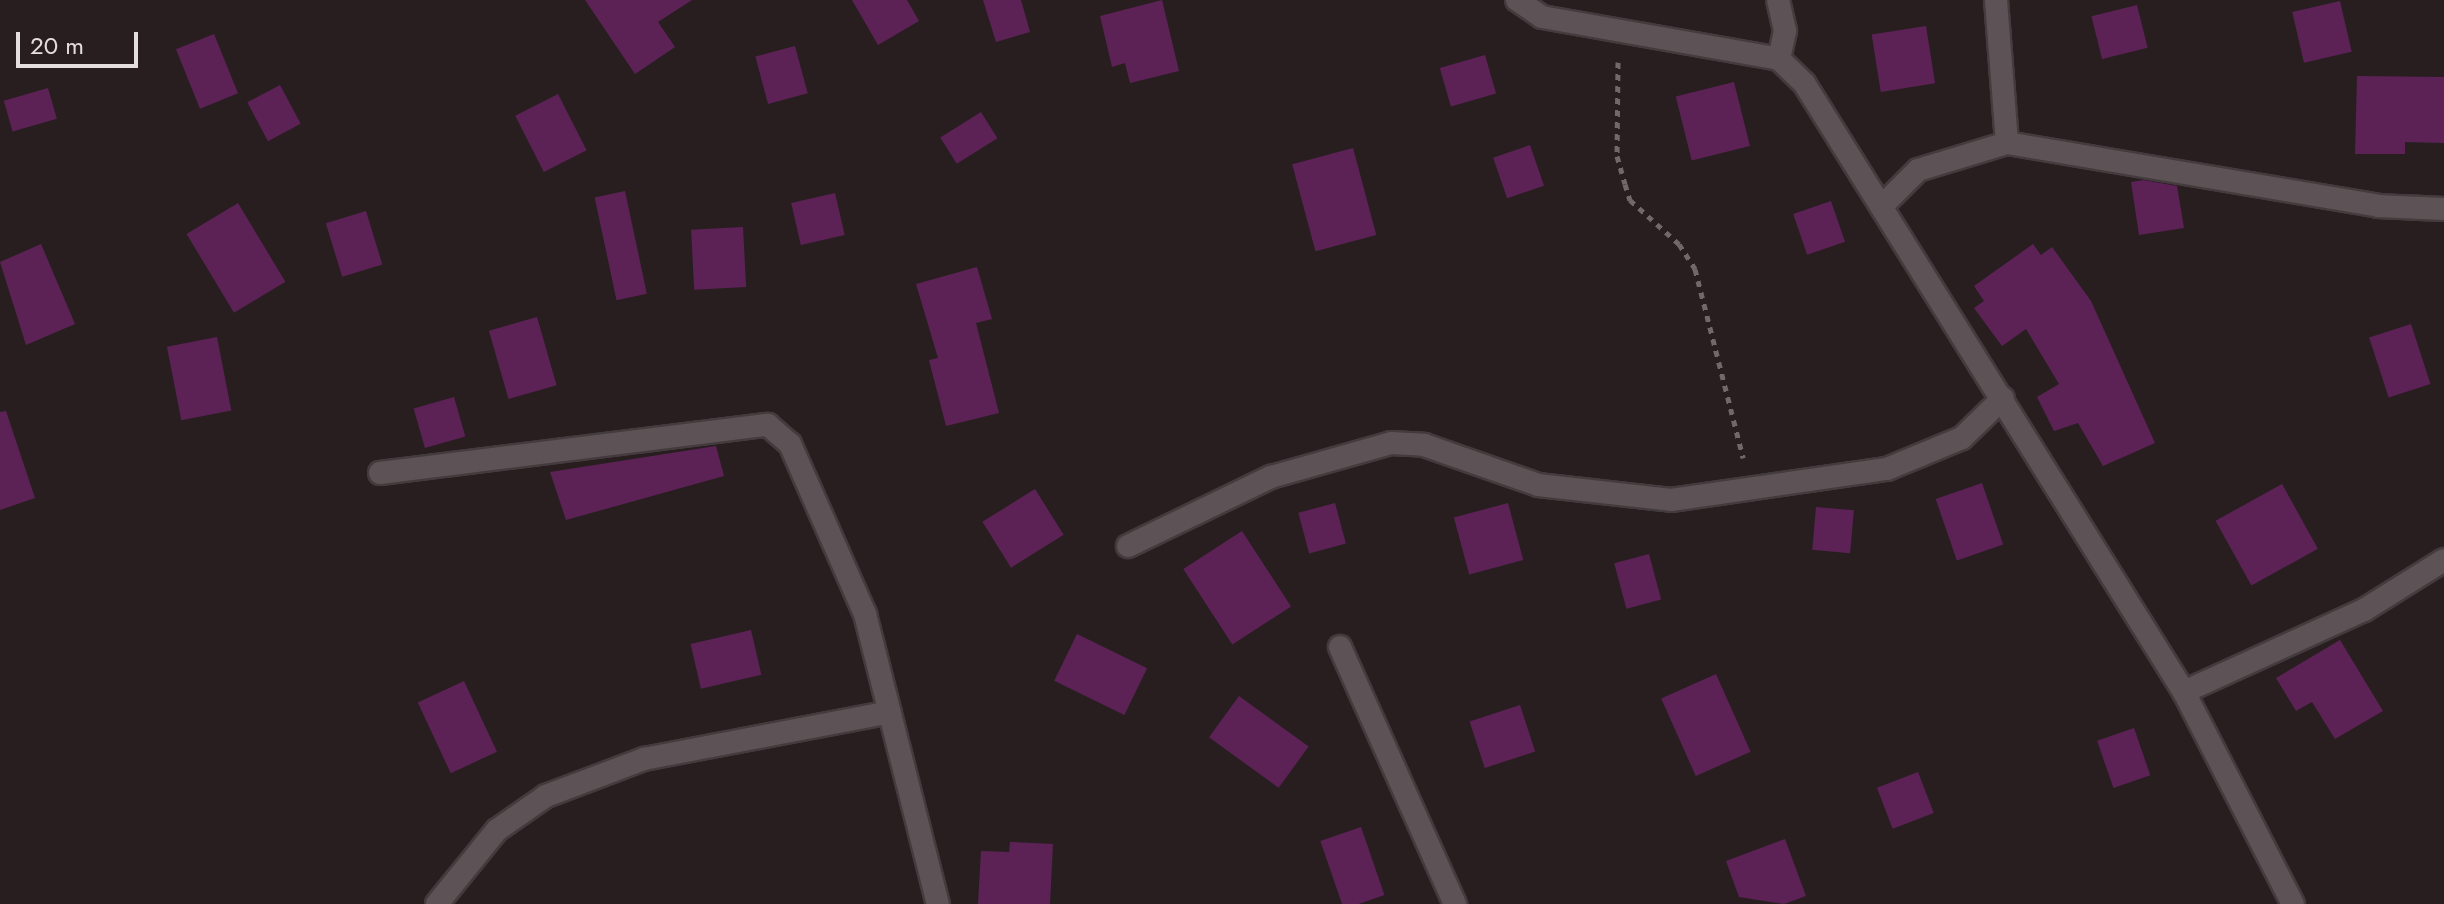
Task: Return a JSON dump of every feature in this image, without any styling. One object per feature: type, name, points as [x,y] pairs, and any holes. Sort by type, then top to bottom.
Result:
[{"type":"street","points":[[1517,0],[1542,17],[1779,59],[1804,83],[1883,205],[2184,692],[2293,904]]},
{"type":"street","points":[[1778,0],[1785,31],[1779,59]]},
{"type":"street","points":[[1996,0],[2007,143]]},
{"type":"street","points":[[1883,205],[1918,170],[2007,143],[2378,206],[2444,209]]},
{"type":"street","points":[[1128,546],[1271,477],[1391,443],[1424,445],[1538,485],[1671,500],[1797,487],[1930,455],[1962,438],[2003,398]]},
{"type":"street","points":[[380,473],[768,425],[790,444],[865,614],[938,904]]},
{"type":"street","points":[[2184,692],[2364,610],[2444,560]]},
{"type":"street","points":[[1340,647],[1455,904]]},
{"type":"street","points":[[437,904],[497,830],[546,796],[644,759],[749,734],[890,712]]},
{"type":"path","points":[[1617,31],[1617,156],[1625,184],[1630,200],[1679,244],[1695,269],[1749,490]]},
{"type":"building","points":[[585,0],[692,0],[658,22],[675,47],[635,74]]},
{"type":"building","points":[[852,0],[907,0],[919,21],[878,45]]},
{"type":"building","points":[[983,0],[1021,0],[1030,32],[996,42]]},
{"type":"building","points":[[1162,0],[1179,71],[1130,83],[1125,63],[1112,67],[1100,16]]},
{"type":"building","points":[[2340,1],[2352,52],[2304,63],[2292,12]]},
{"type":"building","points":[[2137,5],[2148,48],[2102,59],[2091,16]]},
{"type":"building","points":[[1926,26],[1935,83],[1881,92],[1872,35]]},
{"type":"building","points":[[214,34],[238,93],[200,109],[176,49]]},
{"type":"building","points":[[795,46],[808,93],[768,104],[755,57]]},
{"type":"building","points":[[1485,55],[1496,93],[1451,106],[1440,68]]},
{"type":"building","points":[[2357,76],[2444,77],[2444,143],[2405,142],[2405,154],[2355,154]]},
{"type":"building","points":[[1734,82],[1750,146],[1692,161],[1676,97]]},
{"type":"building","points":[[280,85],[301,124],[268,141],[247,102]]},
{"type":"building","points":[[48,88],[57,119],[13,131],[4,101]]},
{"type":"building","points":[[558,94],[587,150],[544,172],[515,116]]},
{"type":"building","points":[[981,112],[997,138],[957,164],[940,137]]},
{"type":"building","points":[[1530,145],[1544,186],[1507,198],[1493,158]]},
{"type":"building","points":[[1353,148],[1376,235],[1315,251],[1292,164]]},
{"type":"building","points":[[2143,180],[2177,186],[2184,228],[2139,235],[2131,182]]},
{"type":"building","points":[[625,191],[647,294],[617,300],[595,197]]},
{"type":"building","points":[[835,193],[845,235],[801,245],[791,203]]},
{"type":"building","points":[[1831,201],[1845,242],[1807,255],[1793,214]]},
{"type":"building","points":[[238,203],[285,282],[234,313],[187,234]]},
{"type":"building","points":[[366,211],[382,265],[342,277],[326,223]]},
{"type":"building","points":[[743,227],[746,287],[694,290],[691,230]]},
{"type":"building","points":[[41,244],[75,324],[26,345],[0,262]]},
{"type":"building","points":[[2033,244],[2041,255],[2052,247],[2091,301],[2155,443],[2103,466],[2078,423],[2054,431],[2037,397],[2059,384],[2026,329],[2002,346],[1974,308],[1984,301],[1974,286]]},
{"type":"building","points":[[977,267],[992,319],[976,323],[999,413],[946,426],[929,360],[938,358],[916,284]]},
{"type":"building","points":[[537,317],[557,385],[509,399],[489,331]]},
{"type":"building","points":[[2411,324],[2430,384],[2389,398],[2369,338]]},
{"type":"building","points":[[217,337],[231,411],[181,420],[167,347]]},
{"type":"building","points":[[454,397],[465,436],[425,448],[414,409]]},
{"type":"building","points":[[6,411],[35,498],[0,510],[0,412]]},
{"type":"building","points":[[716,446],[724,476],[566,520],[550,472]]},
{"type":"building","points":[[1982,483],[2003,544],[1957,560],[1936,499]]},
{"type":"building","points":[[2282,484],[2318,549],[2251,586],[2216,521]]},
{"type":"building","points":[[1035,489],[1064,535],[1011,568],[982,522]]},
{"type":"building","points":[[1335,503],[1346,544],[1309,553],[1298,513]]},
{"type":"building","points":[[1508,503],[1523,560],[1469,574],[1454,517]]},
{"type":"building","points":[[1816,507],[1854,510],[1850,553],[1812,550]]},
{"type":"building","points":[[1242,531],[1291,606],[1232,645],[1183,569]]},
{"type":"building","points":[[1649,554],[1661,599],[1626,609],[1614,563]]},
{"type":"building","points":[[751,630],[761,675],[701,689],[691,644]]},
{"type":"building","points":[[1077,634],[1147,668],[1124,715],[1054,681]]},
{"type":"building","points":[[2340,640],[2383,711],[2335,739],[2312,702],[2296,711],[2276,678]]},
{"type":"building","points":[[1716,674],[1751,752],[1696,776],[1661,698]]},
{"type":"building","points":[[464,681],[497,752],[451,773],[418,703]]},
{"type":"building","points":[[1239,696],[1309,747],[1279,788],[1209,737]]},
{"type":"building","points":[[1520,705],[1535,752],[1485,768],[1470,721]]},
{"type":"building","points":[[2134,728],[2150,775],[2113,788],[2097,741]]},
{"type":"building","points":[[1918,772],[1934,813],[1893,829],[1877,788]]},
{"type":"building","points":[[1361,827],[1384,895],[1359,904],[1342,904],[1320,841]]},
{"type":"building","points":[[1785,839],[1806,896],[1784,904],[1739,897],[1726,861]]},
{"type":"building","points":[[1010,842],[1053,844],[1050,904],[978,904],[981,851],[1009,852]]}]
